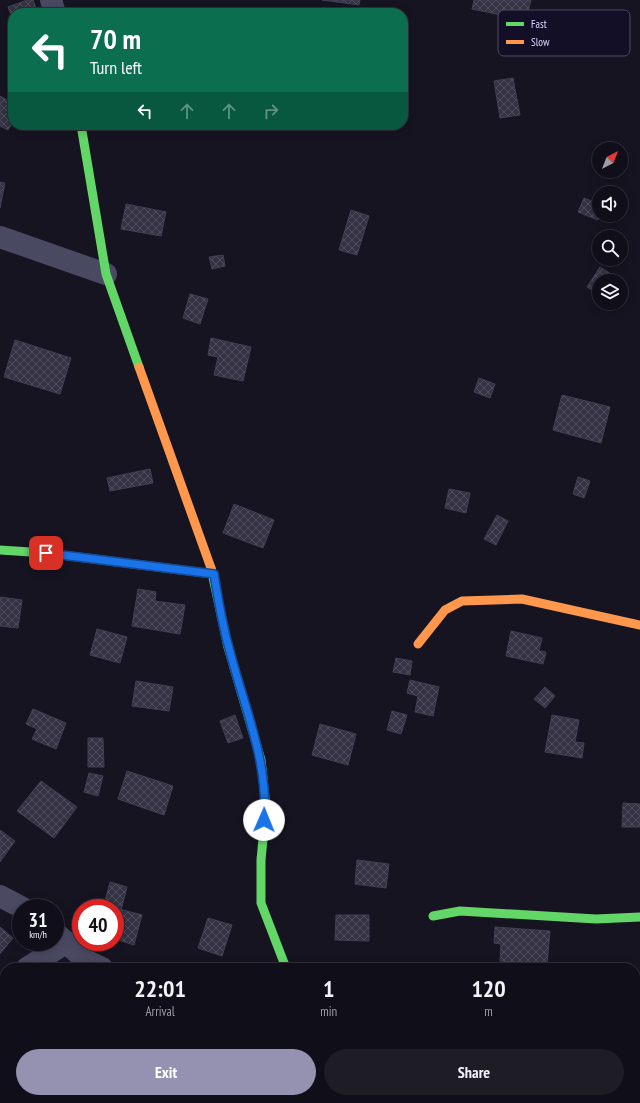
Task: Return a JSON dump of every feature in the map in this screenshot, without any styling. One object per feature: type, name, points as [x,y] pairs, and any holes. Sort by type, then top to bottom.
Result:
[{"type":"street","points":[[82,130],[106,274],[214,574],[228,647],[260,760],[266,807],[261,860],[261,903],[284,963]]},
{"type":"street","points":[[0,237],[106,274]]},
{"type":"street","points":[[0,550],[46,553],[214,574]]},
{"type":"street","points":[[418,644],[445,610],[462,601],[522,599],[640,624]]},
{"type":"street","points":[[0,896],[12,902]]},
{"type":"street","points":[[433,916],[460,910],[596,919],[640,917]]},
{"type":"street","points":[[64,940],[85,960],[91,963]]},
{"type":"street","points":[[32,963],[46,951]]},
{"type":"building","points":[[27,0],[33,0],[36,8],[8,8]]},
{"type":"building","points":[[322,0],[360,0],[359,5]]},
{"type":"building","points":[[474,0],[531,0],[528,10],[498,10],[498,14],[472,9]]},
{"type":"building","points":[[513,78],[520,115],[500,118],[494,81]]},
{"type":"building","points":[[0,96],[8,100],[8,130],[0,126]]},
{"type":"building","points":[[0,182],[5,183],[0,208]]},
{"type":"building","points":[[584,198],[592,201],[592,218],[578,212]]},
{"type":"building","points":[[126,204],[166,212],[161,236],[121,229]]},
{"type":"building","points":[[351,210],[369,216],[357,255],[339,250]]},
{"type":"building","points":[[223,255],[225,266],[212,269],[209,257]]},
{"type":"building","points":[[600,267],[611,274],[595,274]]},
{"type":"building","points":[[592,279],[592,290],[587,287]]},
{"type":"building","points":[[190,294],[208,299],[200,324],[183,318]]},
{"type":"building","points":[[211,338],[251,347],[243,381],[214,375],[218,357],[208,355]]},
{"type":"building","points":[[15,340],[71,358],[60,394],[4,377]]},
{"type":"building","points":[[479,378],[495,384],[490,398],[474,392]]},
{"type":"building","points":[[562,395],[610,407],[601,443],[553,430]]},
{"type":"building","points":[[150,469],[153,483],[110,491],[107,478]]},
{"type":"building","points":[[578,477],[590,481],[584,498],[573,494]]},
{"type":"building","points":[[449,489],[470,493],[466,513],[445,508]]},
{"type":"building","points":[[234,504],[274,520],[263,548],[223,533]]},
{"type":"building","points":[[497,515],[508,521],[496,545],[484,539]]},
{"type":"building","points":[[138,589],[156,592],[155,601],[185,605],[180,634],[132,626]]},
{"type":"building","points":[[0,597],[22,600],[18,628],[0,626]]},
{"type":"building","points":[[97,629],[127,637],[120,663],[90,655]]},
{"type":"building","points":[[511,631],[542,638],[539,651],[546,652],[543,664],[506,656]]},
{"type":"building","points":[[396,658],[412,661],[410,675],[393,672]]},
{"type":"building","points":[[410,680],[439,687],[433,716],[415,712],[418,696],[407,693]]},
{"type":"building","points":[[136,681],[173,687],[169,711],[132,706]]},
{"type":"building","points":[[545,687],[555,696],[545,708],[534,699]]},
{"type":"building","points":[[33,709],[66,723],[56,749],[32,739],[37,729],[26,724]]},
{"type":"building","points":[[392,711],[407,715],[401,734],[387,730]]},
{"type":"building","points":[[235,715],[243,738],[228,743],[220,721]]},
{"type":"building","points":[[552,715],[579,720],[575,742],[584,743],[582,758],[545,752]]},
{"type":"building","points":[[320,724],[356,734],[348,765],[312,755]]},
{"type":"building","points":[[88,738],[103,738],[104,767],[88,767]]},
{"type":"building","points":[[127,771],[173,786],[164,815],[118,799]]},
{"type":"building","points":[[89,773],[103,776],[98,796],[84,792]]},
{"type":"building","points":[[41,781],[77,807],[54,838],[17,811]]},
{"type":"building","points":[[623,803],[640,804],[640,827],[622,827]]},
{"type":"building","points":[[0,830],[15,841],[0,862]]},
{"type":"building","points":[[357,860],[389,864],[386,888],[355,884]]},
{"type":"building","points":[[110,882],[127,887],[124,899],[106,899]]},
{"type":"building","points":[[124,910],[142,915],[134,945],[124,942]]},
{"type":"building","points":[[336,915],[369,915],[369,941],[335,940]]},
{"type":"building","points":[[208,918],[232,925],[222,956],[198,948]]},
{"type":"building","points":[[0,927],[12,937],[12,939],[0,954]]},
{"type":"building","points":[[495,927],[550,931],[547,963],[500,961],[501,944],[494,943]]},
{"type":"traffic: fast","points":[[82,130],[106,274],[139,367]]},
{"type":"traffic: fast","points":[[0,550],[46,553],[213,574]]},
{"type":"traffic: fast","points":[[211,568],[228,647],[261,760],[266,807],[261,860],[261,903],[284,963]]},
{"type":"traffic: fast","points":[[433,916],[460,911],[596,919],[640,917]]},
{"type":"traffic: slow","points":[[139,367],[211,568]]},
{"type":"traffic: slow","points":[[418,644],[445,610],[462,601],[522,599],[640,625]]},
{"type":"route","points":[[46,553],[214,574],[228,647],[260,760],[266,807],[264,820]]}]
